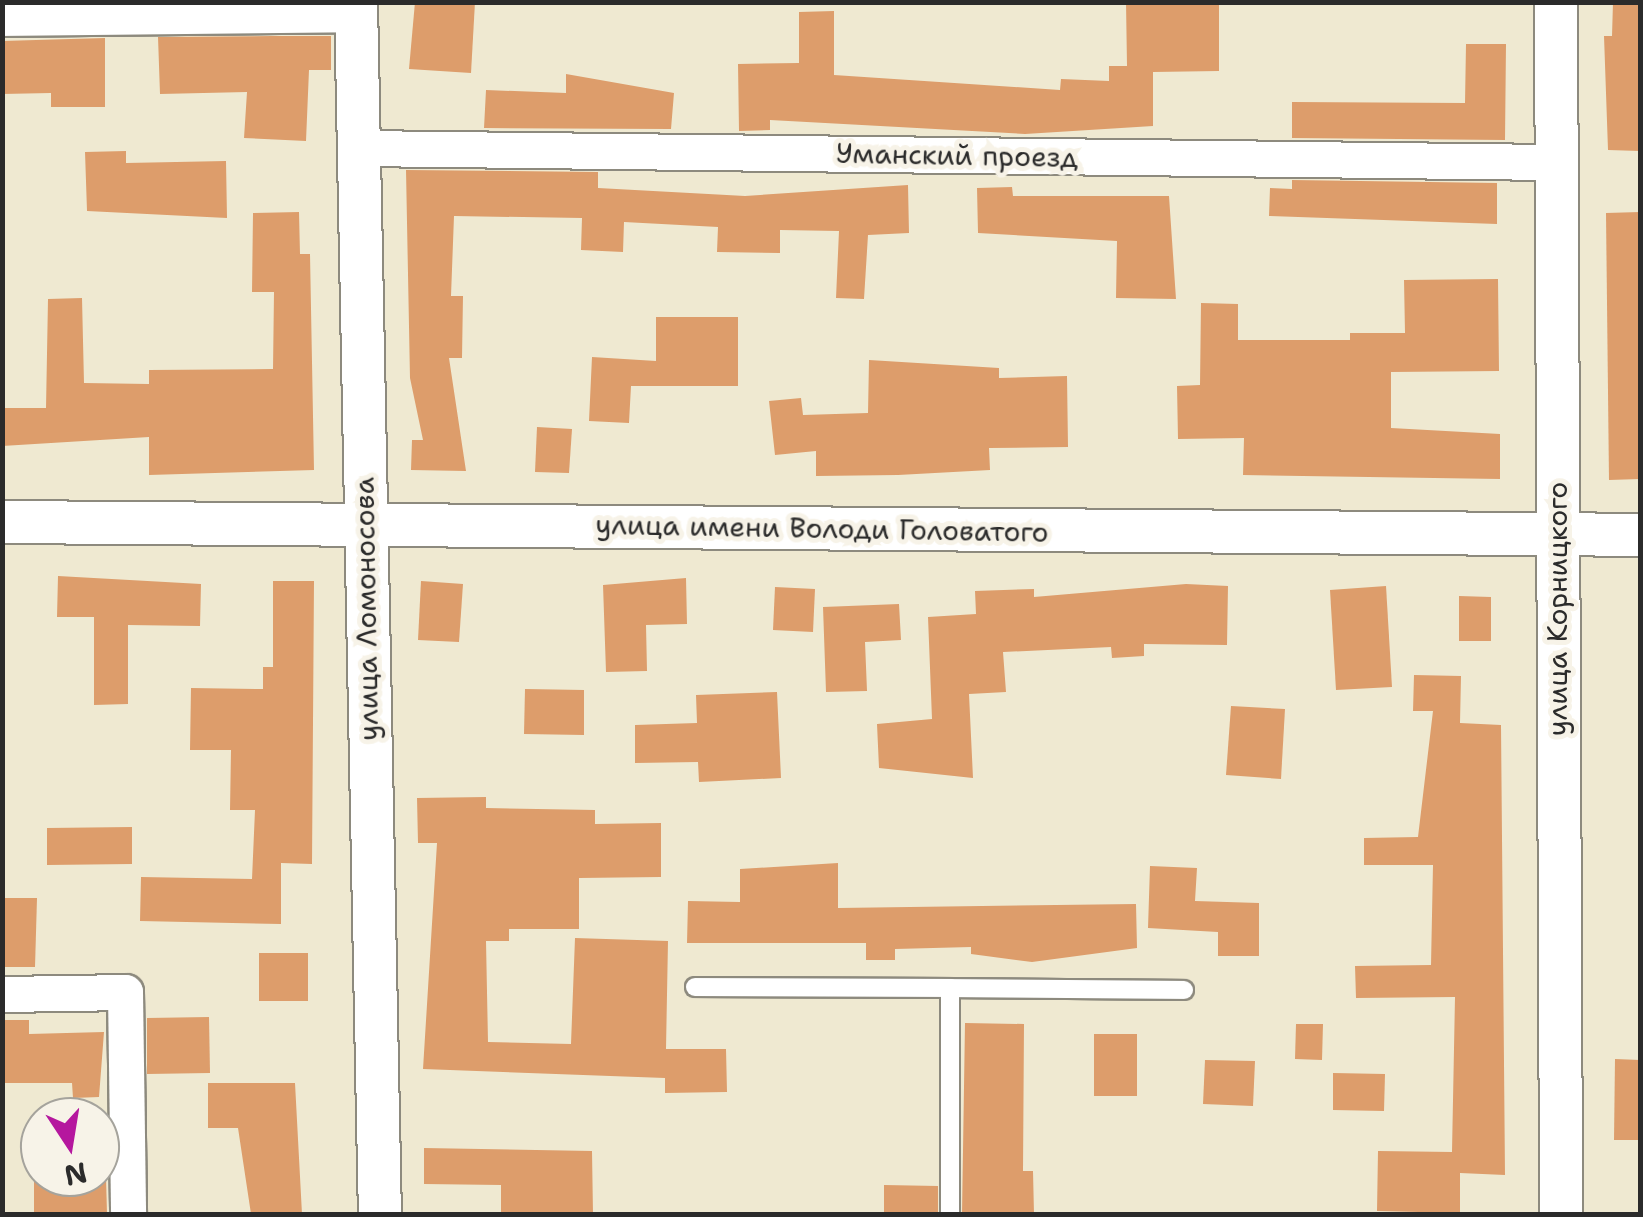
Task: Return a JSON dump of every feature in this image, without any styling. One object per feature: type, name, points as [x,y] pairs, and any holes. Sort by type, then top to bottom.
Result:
[{"type":"street","name":"улица Корницкого","points":[[1556,2],[1562,1214]]},
{"type":"street","points":[[2,18],[356,8]]},
{"type":"street","name":"улица Ломоносова","points":[[356,8],[380,1214]]},
{"type":"street","name":"Уманский проезд","points":[[357,148],[1556,162]]},
{"type":"street","name":"улица имени Володи Головатого","points":[[2,522],[1640,535]]},
{"type":"street","points":[[2,994],[125,992],[128,1214]]},
{"type":"lane","points":[[695,987],[1184,990]]},
{"type":"lane","points":[[950,988],[950,1214]]},
{"type":"building","points":[[415,2],[475,2],[471,73],[409,69]]},
{"type":"building","points":[[1126,2],[1219,2],[1219,71],[1153,72],[1153,126],[1025,134],[770,120],[770,130],[739,131],[738,64],[799,63],[799,12],[834,11],[834,75],[1060,90],[1061,79],[1109,81],[1109,66],[1127,66]]},
{"type":"building","points":[[1613,2],[1640,2],[1640,151],[1608,150],[1604,36],[1612,36]]},
{"type":"building","points":[[331,36],[331,70],[309,70],[306,141],[244,138],[247,92],[160,94],[158,37]]},
{"type":"building","points":[[105,38],[105,107],[51,107],[51,93],[2,94],[2,41]]},
{"type":"building","points":[[1466,44],[1506,44],[1505,140],[1292,138],[1292,102],[1465,103]]},
{"type":"building","points":[[566,74],[674,93],[671,129],[484,128],[486,90],[566,93]]},
{"type":"building","points":[[126,151],[126,163],[226,161],[227,218],[87,211],[85,152]]},
{"type":"building","points":[[406,170],[598,172],[598,188],[745,196],[908,185],[909,233],[868,235],[864,299],[836,298],[839,231],[780,230],[780,253],[717,252],[718,227],[624,222],[623,252],[581,250],[582,218],[454,216],[451,296],[463,296],[462,358],[449,358],[466,471],[411,470],[412,440],[423,440],[410,378]]},
{"type":"building","points":[[1292,180],[1497,183],[1497,224],[1269,216],[1270,188],[1292,189]]},
{"type":"building","points":[[1012,187],[1013,196],[1169,196],[1176,299],[1116,298],[1117,241],[978,233],[977,188]]},
{"type":"building","points":[[299,212],[300,254],[310,254],[314,470],[149,475],[149,437],[2,446],[2,408],[46,408],[48,299],[82,298],[84,383],[149,384],[149,370],[273,369],[274,292],[252,292],[253,213]]},
{"type":"building","points":[[1640,212],[1640,479],[1609,480],[1606,213]]},
{"type":"building","points":[[1498,279],[1499,371],[1391,372],[1391,428],[1500,434],[1500,479],[1243,475],[1244,438],[1178,439],[1177,386],[1200,385],[1201,303],[1238,304],[1238,340],[1350,340],[1350,333],[1405,333],[1404,280]]},
{"type":"building","points":[[656,317],[738,317],[738,386],[631,386],[629,423],[589,421],[592,357],[656,361]]},
{"type":"building","points":[[869,360],[999,368],[999,378],[1067,376],[1068,447],[989,448],[990,470],[898,475],[816,476],[816,451],[775,455],[769,401],[801,398],[803,415],[868,413]]},
{"type":"building","points":[[537,427],[572,429],[569,473],[535,472]]},
{"type":"building","points":[[58,576],[201,584],[200,626],[128,625],[128,704],[94,705],[94,617],[57,617]]},
{"type":"building","points":[[686,578],[687,624],[646,625],[647,671],[606,672],[603,585]]},
{"type":"building","points":[[273,581],[314,581],[312,864],[281,863],[281,924],[140,921],[141,877],[252,879],[255,810],[230,810],[231,750],[190,750],[191,688],[263,689],[263,667],[273,667]]},
{"type":"building","points":[[421,581],[463,584],[459,642],[418,640]]},
{"type":"building","points":[[1186,584],[1228,586],[1227,645],[1144,644],[1144,656],[1112,658],[1111,647],[1003,652],[1006,692],[969,694],[973,778],[879,768],[877,724],[932,719],[928,617],[976,614],[975,591],[1034,589],[1034,597]]},
{"type":"building","points":[[1386,586],[1392,687],[1336,690],[1330,590]]},
{"type":"building","points":[[775,587],[815,589],[813,632],[773,630]]},
{"type":"building","points":[[1459,596],[1491,597],[1491,641],[1459,641]]},
{"type":"building","points":[[899,604],[901,640],[865,642],[867,691],[826,692],[823,607]]},
{"type":"building","points":[[1414,675],[1461,676],[1460,723],[1501,725],[1505,1175],[1460,1173],[1460,1213],[1377,1211],[1378,1151],[1452,1152],[1455,997],[1356,998],[1355,966],[1431,965],[1433,865],[1364,865],[1364,838],[1418,837],[1433,711],[1413,711]]},
{"type":"building","points":[[525,689],[584,690],[584,735],[524,734]]},
{"type":"building","points":[[777,692],[781,778],[699,782],[698,762],[635,763],[635,725],[697,723],[696,695]]},
{"type":"building","points":[[1231,706],[1285,709],[1281,779],[1226,775]]},
{"type":"building","points":[[486,797],[486,808],[595,810],[595,824],[661,823],[661,877],[579,878],[579,929],[509,929],[509,941],[486,941],[488,1042],[571,1044],[575,938],[668,941],[666,1049],[726,1049],[727,1092],[665,1093],[665,1078],[423,1069],[437,843],[418,843],[417,798]]},
{"type":"building","points":[[132,827],[132,864],[47,865],[47,828]]},
{"type":"building","points":[[838,863],[838,908],[1136,904],[1137,948],[1032,962],[971,954],[971,947],[895,949],[895,960],[866,960],[866,943],[687,943],[688,901],[740,902],[740,869]]},
{"type":"building","points":[[1150,866],[1197,868],[1195,901],[1259,903],[1259,956],[1218,956],[1218,932],[1148,928]]},
{"type":"building","points":[[2,898],[37,898],[35,967],[2,967]]},
{"type":"building","points":[[259,953],[308,953],[308,1001],[259,1001]]},
{"type":"building","points":[[209,1017],[210,1073],[147,1074],[147,1018]]},
{"type":"building","points":[[2,1020],[29,1020],[29,1034],[104,1032],[99,1097],[73,1097],[72,1083],[2,1083]]},
{"type":"building","points":[[965,1023],[1024,1024],[1023,1171],[1033,1171],[1034,1214],[962,1214]]},
{"type":"building","points":[[1296,1024],[1323,1024],[1322,1060],[1295,1059]]},
{"type":"building","points":[[1094,1034],[1137,1034],[1137,1096],[1094,1096]]},
{"type":"building","points":[[1615,1059],[1640,1060],[1640,1140],[1614,1140]]},
{"type":"building","points":[[1205,1060],[1255,1061],[1253,1106],[1203,1104]]},
{"type":"building","points":[[1333,1073],[1385,1074],[1384,1111],[1333,1110]]},
{"type":"building","points":[[208,1083],[295,1083],[302,1214],[251,1214],[238,1128],[208,1128]]},
{"type":"building","points":[[424,1148],[592,1151],[593,1214],[501,1214],[501,1185],[424,1184]]},
{"type":"building","points":[[884,1185],[938,1186],[938,1214],[884,1214]]},
{"type":"building","points":[[34,1197],[107,1197],[107,1214],[34,1214]]}]
